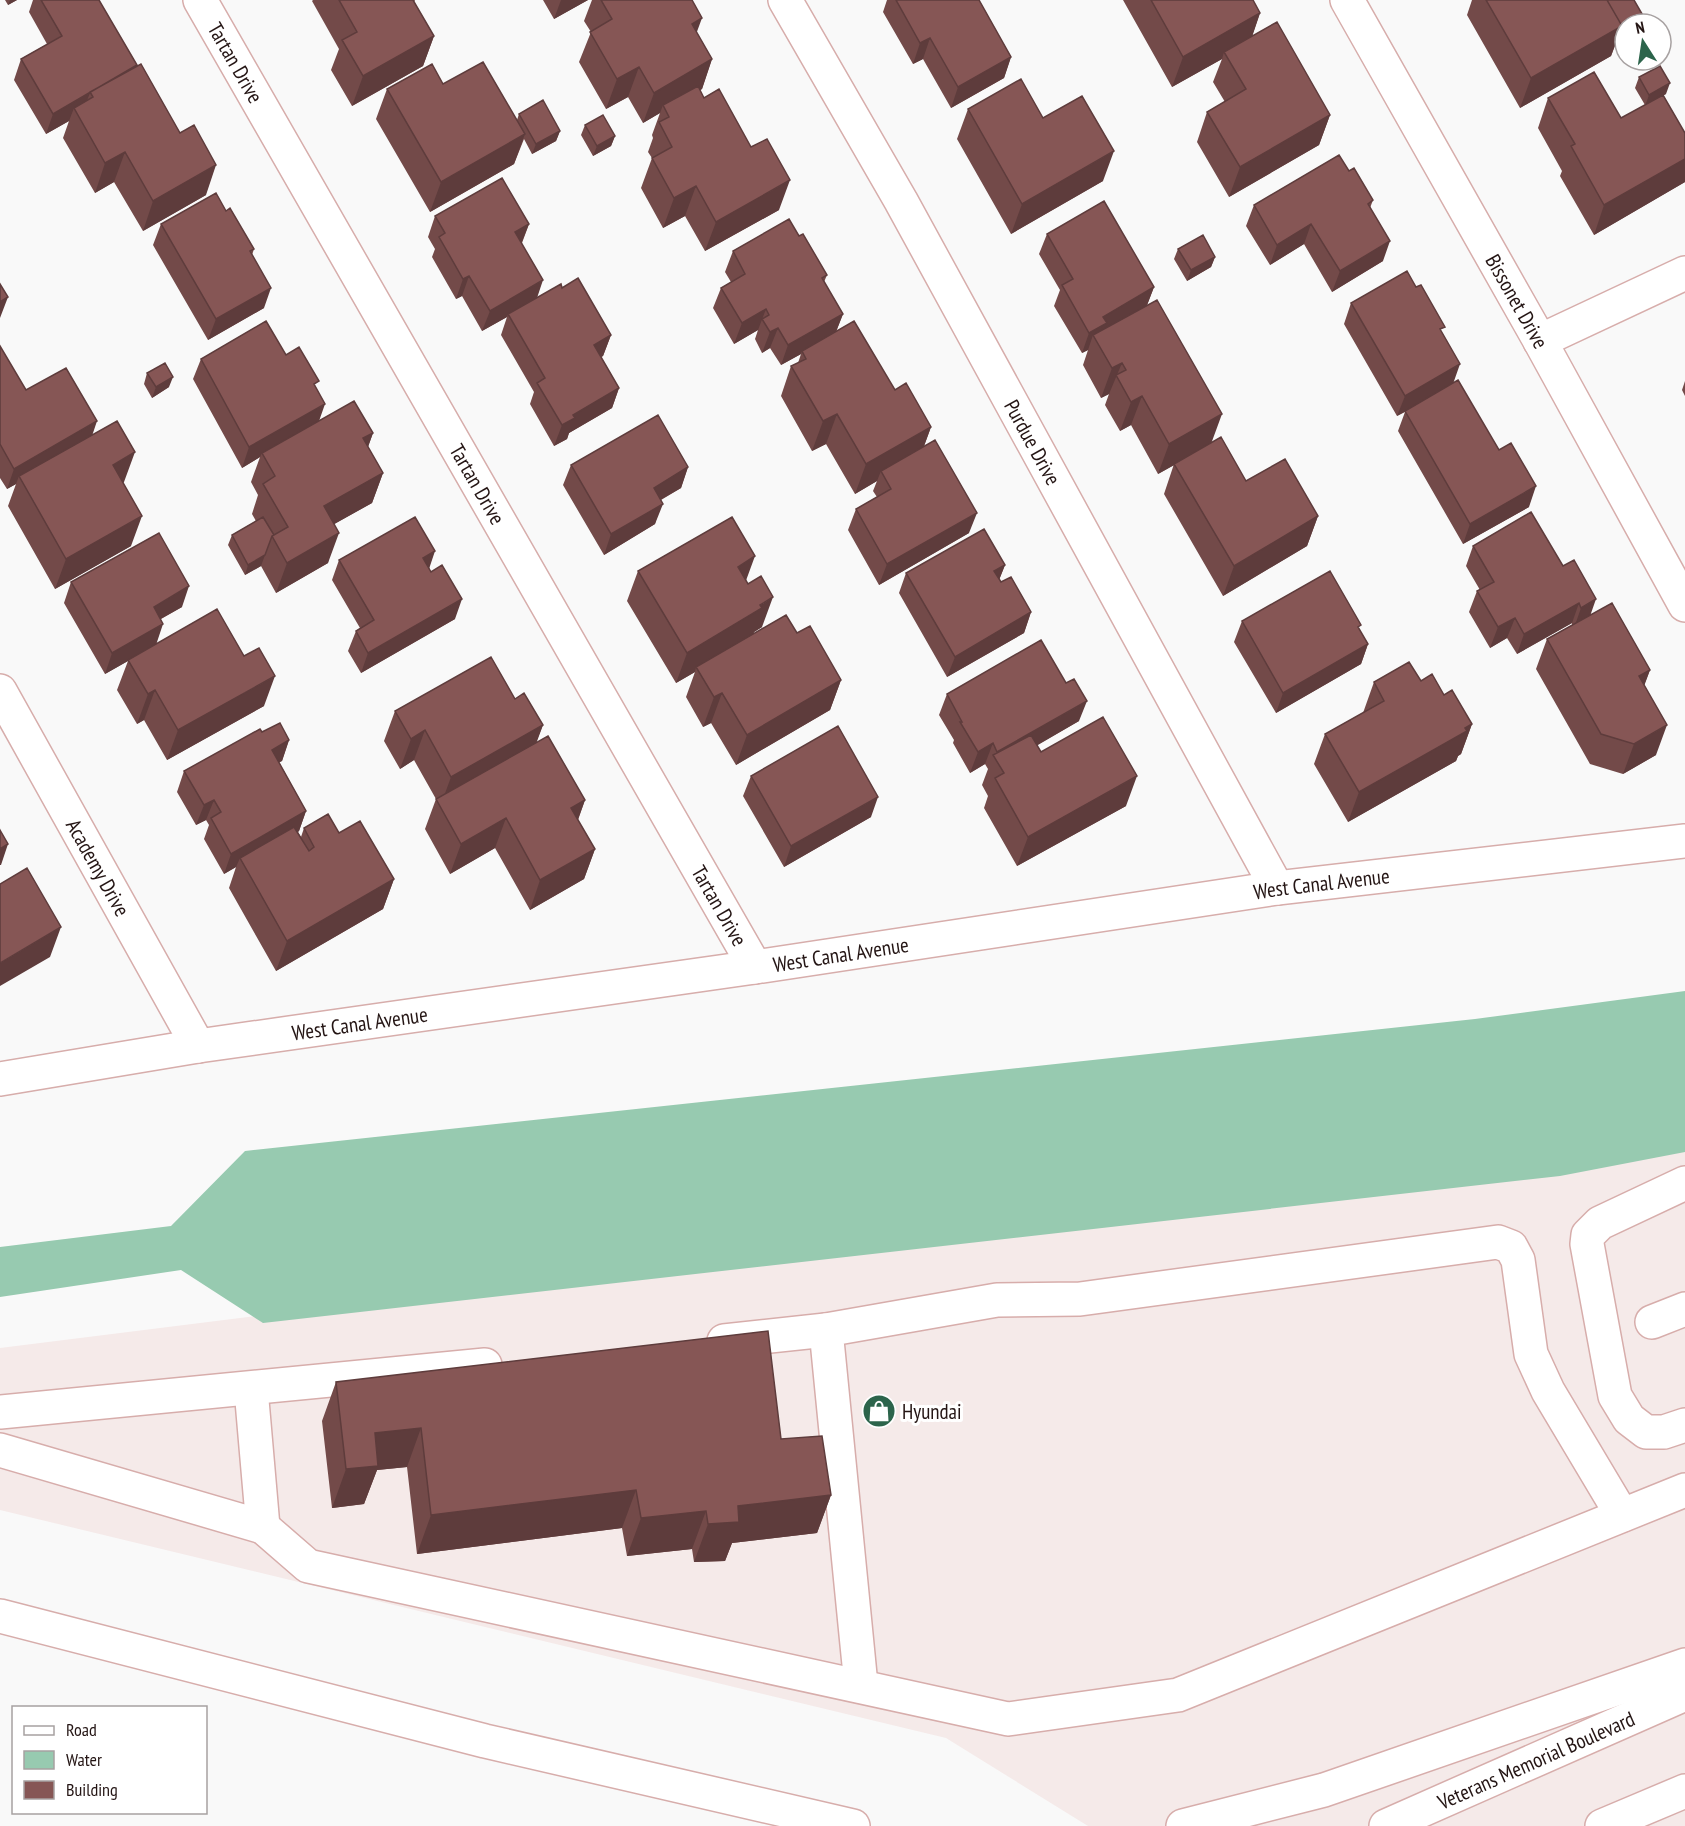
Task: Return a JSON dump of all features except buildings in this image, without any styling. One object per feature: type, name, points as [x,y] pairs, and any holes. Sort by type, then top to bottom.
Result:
[{"type":"main road","name":"Tartan Drive","points":[[200,0],[755,967]]},
{"type":"main road","name":"Purdue Drive","points":[[785,0],[901,201],[1277,888]]},
{"type":"main road","name":"Bissonet Drive","points":[[1347,0],[1540,341],[1685,605]]},
{"type":"main road","points":[[1540,341],[1685,273]]},
{"type":"main road","name":"Academy Drive","points":[[0,691],[198,1046]]},
{"type":"main road","name":"West Canal Avenue","points":[[0,1079],[198,1046],[755,967],[1277,888],[1685,841]]},
{"type":"main road","points":[[1682,1433],[1646,1432],[1629,1419],[1616,1396],[1587,1244],[1588,1235],[1600,1223],[1685,1184]]},
{"type":"main road","points":[[697,1343],[826,1330],[997,1300],[1080,1299],[1498,1242],[1511,1247],[1518,1260],[1531,1354],[1548,1391],[1622,1515]]},
{"type":"main road","points":[[1652,1322],[1685,1309]]},
{"type":"main road","points":[[826,1330],[861,1685]]},
{"type":"main road","points":[[0,1412],[509,1363]]},
{"type":"main road","points":[[251,1389],[262,1527]]},
{"type":"main road","points":[[0,1450],[262,1527],[308,1566],[861,1685],[1008,1719],[1178,1695],[1685,1490]]},
{"type":"main road","points":[[0,1616],[485,1741],[853,1826]]},
{"type":"main road","points":[[1183,1826],[1324,1790],[1685,1665]]},
{"type":"main road","name":"Veterans Memorial Boulevard","points":[[1386,1826],[1685,1694]]},
{"type":"main road","points":[[1602,1826],[1685,1791]]},
{"type":"shaded area","points":[[1685,1138],[1685,1826],[1088,1826],[946,1738],[0,1510],[0,1348]]},
{"type":"water","points":[[1685,991],[1685,1152],[1560,1176],[263,1323],[181,1270],[0,1297],[0,1247],[171,1226],[245,1151],[1475,1019]]},
{"type":"place","name":"Hyundai","points":[[879,1411]]}]
